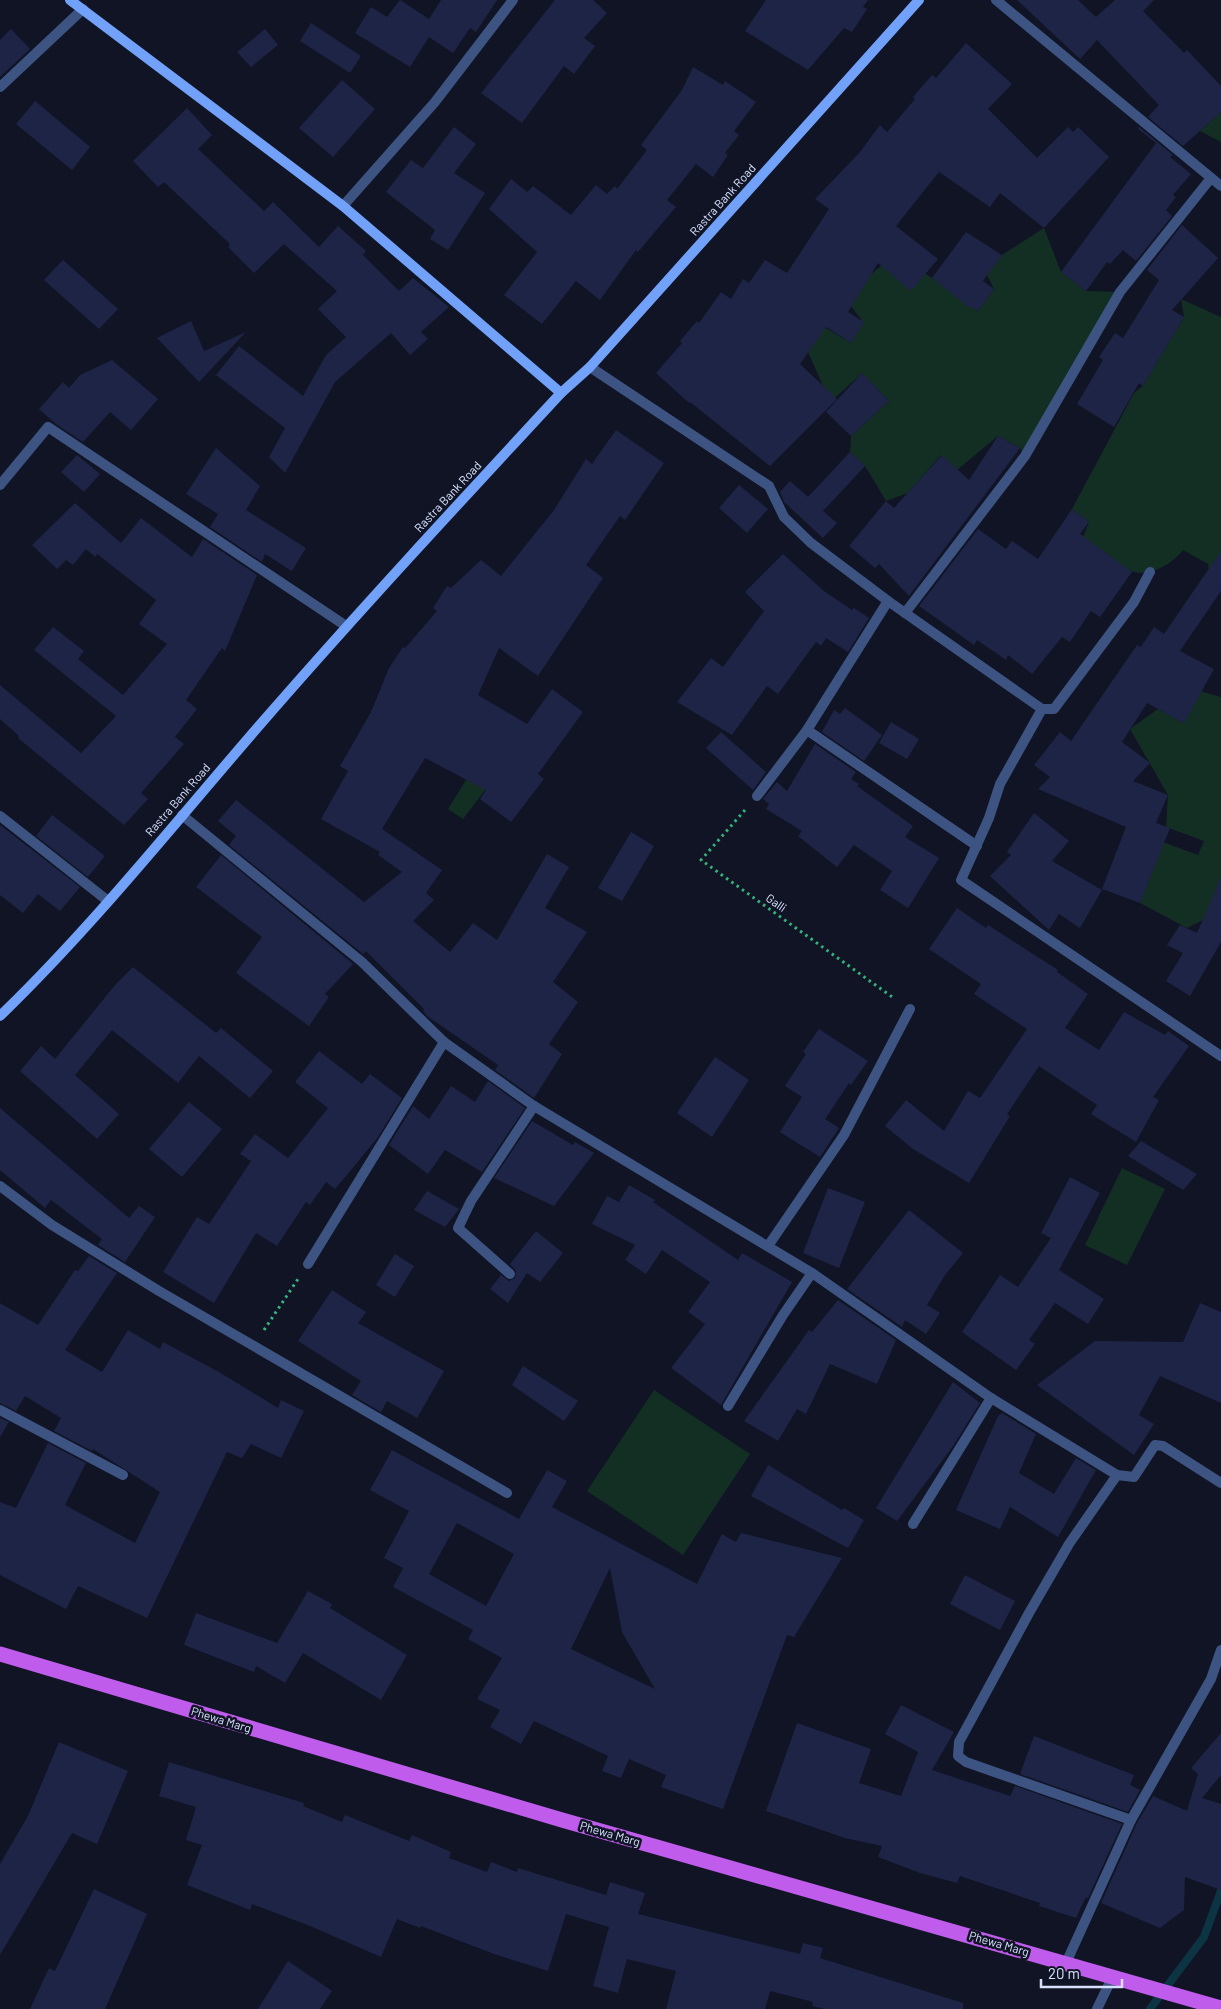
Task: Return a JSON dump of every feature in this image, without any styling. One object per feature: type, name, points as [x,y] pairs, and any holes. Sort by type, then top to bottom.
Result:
[{"type":"highway","name":"Phewa Marg","points":[[0,1654],[553,1818],[1114,1976],[1221,2008]]},
{"type":"main road","points":[[70,0],[343,206],[561,393]]},
{"type":"main road","name":"Rastra Bank Road","points":[[0,1016],[38,979],[108,901],[346,626],[561,393],[590,367],[919,0]]},
{"type":"street","points":[[343,206],[435,102],[513,0]]},
{"type":"street","points":[[996,0],[1221,186]]},
{"type":"street","points":[[0,87],[83,9]]},
{"type":"street","points":[[905,613],[1025,456],[1120,292],[1211,178]]},
{"type":"street","points":[[590,367],[769,486],[784,517],[811,543],[888,601],[1042,709],[1054,709],[1123,617],[1150,572]]},
{"type":"street","points":[[0,485],[48,427],[346,626]]},
{"type":"street","points":[[757,796],[807,730],[888,601]]},
{"type":"street","points":[[1042,709],[1000,784],[989,818],[961,880],[1221,1056]]},
{"type":"street","points":[[807,730],[977,846]]},
{"type":"street","points":[[182,815],[362,962],[444,1042],[534,1106],[812,1273],[991,1398],[1117,1476],[1134,1477],[1155,1445],[1163,1446],[1221,1483]]},
{"type":"street","points":[[0,816],[108,901]]},
{"type":"street","points":[[768,1246],[844,1136],[910,1009]]},
{"type":"street","points":[[308,1264],[444,1042]]},
{"type":"street","points":[[510,1274],[458,1228],[471,1201],[534,1106]]},
{"type":"street","points":[[0,1186],[52,1225],[253,1347],[507,1493]]},
{"type":"street","points":[[728,1406],[783,1315],[812,1273]]},
{"type":"street","points":[[913,1524],[991,1398]]},
{"type":"street","points":[[0,1410],[123,1475]]},
{"type":"street","points":[[1117,1476],[1069,1544],[1029,1613],[959,1742],[958,1756],[966,1762],[1131,1820]]},
{"type":"street","points":[[1066,1963],[1131,1820],[1211,1679],[1221,1650]]},
{"type":"street","points":[[1097,2009],[1114,1976]]},
{"type":"path","name":"Galli","points":[[757,796],[700,860],[910,1009]]},
{"type":"path","points":[[253,1347],[308,1264]]},
{"type":"green space","points":[[1221,112],[1221,142],[1200,131]]},
{"type":"green space","points":[[1044,228],[1061,272],[1086,291],[1120,292],[1025,456],[1020,448],[998,436],[957,470],[941,455],[908,493],[886,501],[865,466],[850,452],[851,436],[889,401],[862,373],[835,398],[823,386],[808,352],[819,324],[851,343],[863,322],[851,306],[871,274],[897,253],[978,311],[994,289],[987,275],[1002,255]]},
{"type":"green space","points":[[1181,299],[1221,317],[1221,555],[1209,570],[1208,564],[1183,550],[1173,560],[1160,568],[1138,573],[1124,567],[1105,552],[1076,555],[1089,522],[1072,509],[1134,393],[1143,386],[1184,317]]},
{"type":"green space","points":[[1200,691],[1221,697],[1221,880],[1203,920],[1187,928],[1140,903],[1155,865],[1160,841],[1198,855],[1204,841],[1166,827],[1168,795],[1130,729],[1158,709],[1184,723]]},
{"type":"green space","points":[[492,738],[515,751],[463,819],[448,809]]},
{"type":"green space","points":[[1122,1168],[1165,1189],[1127,1265],[1085,1245]]},
{"type":"green space","points":[[654,1390],[750,1454],[683,1555],[587,1491]]},
{"type":"building","points":[[400,0],[429,19],[441,0],[497,0],[476,32],[470,28],[453,53],[429,37],[410,67],[355,33],[371,7],[387,17]]},
{"type":"building","points":[[555,0],[593,0],[607,13],[584,38],[595,46],[574,74],[564,66],[522,123],[481,93]]},
{"type":"building","points":[[766,0],[868,0],[863,7],[867,9],[852,32],[844,28],[808,70],[745,31]]},
{"type":"building","points":[[1017,0],[1078,0],[1096,17],[1115,0],[1154,0],[1143,11],[1184,53],[1187,50],[1221,86],[1221,112],[1183,146],[1148,117],[1159,105],[1097,40],[1080,59]]},
{"type":"building","points":[[311,23],[361,56],[350,73],[300,41]]},
{"type":"building","points":[[11,29],[30,49],[0,77],[0,40]]},
{"type":"building","points":[[265,29],[278,45],[251,67],[237,52]]},
{"type":"building","points":[[966,43],[1012,84],[988,109],[1037,158],[1068,127],[1073,132],[1078,127],[1109,157],[1044,228],[1000,193],[990,207],[939,172],[896,226],[938,259],[911,291],[878,263],[848,312],[864,322],[851,343],[826,327],[800,364],[837,399],[770,466],[689,403],[656,373],[682,343],[680,341],[697,321],[699,323],[721,292],[731,299],[743,279],[749,283],[765,260],[787,273],[829,209],[815,199],[860,152],[880,125],[887,132],[915,99],[913,97],[932,75],[936,78]]},
{"type":"building","points":[[693,67],[723,85],[725,81],[756,102],[734,131],[739,135],[725,153],[728,155],[713,177],[696,164],[667,200],[676,207],[638,252],[636,250],[600,300],[576,281],[542,324],[504,295],[537,252],[489,209],[511,179],[527,192],[533,186],[571,215],[596,185],[607,194],[615,186],[617,189],[647,150],[641,145],[682,90]]},
{"type":"building","points":[[342,80],[375,109],[333,157],[299,128]]},
{"type":"building","points":[[35,101],[90,147],[72,170],[16,124]]},
{"type":"building","points":[[187,108],[212,135],[198,149],[264,211],[273,202],[319,247],[338,226],[366,251],[363,255],[399,291],[413,278],[449,307],[421,332],[428,339],[410,355],[391,333],[335,382],[285,473],[269,457],[285,428],[216,375],[239,346],[303,396],[326,355],[346,337],[318,309],[337,291],[284,244],[254,273],[228,247],[230,244],[164,182],[158,187],[133,161]]},
{"type":"building","points":[[454,127],[476,144],[454,173],[485,193],[448,250],[430,239],[435,230],[386,192],[411,160],[423,168]]},
{"type":"building","points":[[1139,127],[1173,155],[1170,157],[1191,174],[1173,195],[1176,197],[1166,210],[1172,216],[1136,261],[1123,250],[1110,264],[1107,262],[1086,291],[1061,272],[1156,143],[1138,129]]},
{"type":"building","points":[[1182,225],[1218,258],[1172,310],[1184,317],[1143,386],[1139,383],[1114,427],[1077,404],[1103,360],[1099,357],[1115,333],[1123,338],[1159,280],[1147,270]]},
{"type":"building","points":[[966,232],[1002,255],[983,281],[994,289],[978,311],[972,307],[970,308],[932,278]]},
{"type":"building","points":[[63,260],[118,309],[99,329],[44,280]]},
{"type":"building","points":[[191,321],[204,351],[246,332],[199,382],[157,338]]},
{"type":"building","points":[[112,360],[158,399],[131,430],[110,412],[83,442],[56,424],[39,409],[63,382],[69,388],[80,375]]},
{"type":"building","points":[[862,373],[889,401],[851,436],[826,412]]},
{"type":"building","points":[[616,430],[664,463],[625,520],[620,516],[586,565],[603,578],[538,676],[499,648],[478,695],[527,724],[552,689],[583,712],[538,774],[544,779],[511,822],[480,799],[486,790],[425,758],[382,829],[442,870],[426,893],[434,900],[413,921],[450,952],[473,923],[497,940],[547,854],[569,867],[545,908],[587,932],[553,982],[578,1002],[549,1044],[562,1054],[534,1098],[495,1070],[498,1065],[427,1016],[423,1011],[424,1009],[366,951],[363,954],[229,845],[236,836],[218,821],[236,800],[364,902],[402,872],[378,855],[380,852],[321,819],[348,771],[340,766],[371,712],[389,668],[403,647],[405,648],[437,611],[433,608],[447,586],[451,588],[481,560],[501,576],[554,510],[586,459],[592,464]]},
{"type":"building","points":[[998,436],[1020,448],[909,596],[879,564],[875,568],[849,546],[886,501],[894,508],[942,455],[969,480]]},
{"type":"building","points":[[216,448],[260,486],[246,510],[306,548],[292,571],[265,554],[262,562],[210,527],[218,514],[186,494]]},
{"type":"building","points":[[850,452],[865,466],[823,511],[837,523],[823,538],[784,502],[780,492],[790,481],[808,497]]},
{"type":"building","points":[[77,455],[100,474],[84,492],[61,472]]},
{"type":"building","points":[[739,485],[768,509],[747,533],[719,508]]},
{"type":"building","points":[[75,503],[121,543],[141,518],[192,557],[203,539],[257,575],[225,651],[222,648],[186,700],[197,709],[175,737],[184,744],[141,793],[148,799],[124,825],[18,738],[19,736],[0,719],[0,685],[81,753],[116,716],[34,650],[53,627],[84,651],[78,659],[123,695],[167,644],[139,624],[156,600],[97,554],[95,557],[86,549],[73,565],[66,560],[57,569],[32,545]]},
{"type":"building","points":[[1072,509],[1089,522],[1080,534],[1132,572],[1100,617],[1091,611],[1070,642],[1062,637],[1032,674],[1008,655],[1006,660],[977,640],[974,645],[919,606],[978,529],[1006,549],[1012,541],[1038,559]]},
{"type":"building","points":[[1221,551],[1221,591],[1180,651],[1214,669],[1184,723],[1147,703],[1122,742],[1150,763],[1133,781],[1168,795],[1156,823],[1170,828],[1140,903],[1102,889],[1126,827],[1038,789],[1050,777],[1034,765],[1060,732],[1071,741],[1137,645],[1141,647],[1154,627],[1164,634]]},
{"type":"building","points":[[783,554],[824,591],[852,610],[854,608],[869,618],[848,652],[826,638],[821,646],[816,642],[778,694],[767,686],[732,735],[677,702],[711,658],[723,667],[764,611],[745,592]]},
{"type":"building","points":[[845,708],[882,735],[864,761],[822,732],[834,710],[840,714]]},
{"type":"building","points":[[891,722],[919,739],[907,759],[879,743]]},
{"type":"building","points":[[721,732],[766,772],[753,790],[706,748]]},
{"type":"building","points":[[815,744],[856,772],[851,779],[859,784],[857,786],[913,826],[905,837],[939,858],[908,908],[880,890],[892,871],[854,845],[837,867],[798,836],[802,831],[766,809],[769,804],[763,799],[777,782],[787,791]]},
{"type":"building","points":[[1034,813],[1069,841],[1052,861],[1102,890],[1080,928],[1059,914],[1049,930],[990,876],[1011,855],[1007,852]]},
{"type":"building","points":[[52,815],[105,856],[88,877],[36,836]]},
{"type":"building","points":[[0,825],[80,887],[60,911],[38,894],[23,913],[0,895]]},
{"type":"building","points":[[631,832],[654,846],[622,901],[598,888]]},
{"type":"building","points":[[221,855],[353,964],[325,994],[329,997],[309,1026],[236,973],[262,937],[196,887]]},
{"type":"building","points":[[1221,877],[1221,942],[1190,996],[1166,981],[1183,953],[1167,945],[1180,925],[1197,933]]},
{"type":"building","points":[[957,908],[986,928],[988,925],[1058,970],[1057,972],[1088,994],[1065,1028],[1099,1050],[1124,1012],[1165,1035],[1168,1031],[1189,1046],[1153,1097],[1159,1100],[1136,1142],[1091,1114],[1097,1105],[1039,1066],[1007,1114],[1010,1116],[969,1183],[913,1149],[885,1126],[906,1100],[944,1131],[968,1091],[980,1098],[1027,1029],[974,994],[981,984],[929,949]]},
{"type":"building","points":[[133,967],[216,1033],[221,1028],[273,1071],[250,1098],[199,1056],[178,1083],[112,1030],[75,1075],[119,1114],[97,1139],[20,1071],[41,1046],[55,1059],[115,985]]},
{"type":"building","points":[[819,1029],[868,1061],[851,1085],[849,1083],[825,1119],[839,1128],[820,1157],[780,1132],[802,1097],[785,1086],[806,1054],[803,1052]]},
{"type":"building","points":[[319,1051],[362,1084],[370,1074],[402,1098],[378,1137],[335,1189],[326,1182],[310,1205],[306,1202],[277,1246],[256,1233],[214,1303],[163,1272],[197,1217],[209,1224],[251,1161],[240,1154],[255,1134],[288,1158],[328,1108],[295,1082]]},
{"type":"building","points":[[715,1057],[749,1080],[712,1137],[677,1113]]},
{"type":"building","points":[[488,1081],[525,1108],[482,1172],[445,1150],[428,1174],[389,1145],[413,1106],[429,1119],[451,1086],[475,1102]]},
{"type":"building","points":[[189,1102],[222,1129],[182,1177],[149,1149]]},
{"type":"building","points":[[0,1108],[129,1218],[139,1206],[155,1217],[125,1262],[98,1245],[102,1239],[51,1200],[45,1208],[0,1170]]},
{"type":"building","points":[[532,1121],[573,1145],[575,1142],[594,1153],[554,1206],[494,1178]]},
{"type":"building","points":[[1141,1141],[1197,1174],[1183,1190],[1128,1156]]},
{"type":"building","points":[[1070,1177],[1100,1193],[1059,1270],[1104,1299],[1088,1324],[1055,1303],[1029,1340],[1035,1344],[1016,1370],[962,1332],[1000,1275],[1018,1287],[1051,1238],[1041,1233]]},
{"type":"building","points":[[629,1185],[655,1200],[653,1202],[738,1260],[742,1253],[792,1282],[721,1405],[671,1368],[705,1324],[688,1312],[710,1282],[662,1250],[646,1274],[625,1260],[635,1245],[592,1224],[607,1196],[619,1202]]},
{"type":"building","points":[[828,1188],[865,1202],[839,1268],[803,1253]]},
{"type":"building","points":[[427,1191],[459,1209],[445,1227],[414,1210]]},
{"type":"building","points":[[909,1210],[963,1253],[945,1275],[927,1305],[940,1313],[926,1334],[905,1320],[902,1327],[847,1289]]},
{"type":"building","points":[[536,1231],[563,1253],[540,1282],[527,1273],[508,1303],[490,1289],[501,1275],[509,1281],[515,1278],[516,1271],[510,1264]]},
{"type":"building","points":[[395,1254],[414,1266],[395,1297],[376,1285]]},
{"type":"building","points":[[89,1256],[117,1273],[65,1350],[102,1372],[128,1330],[160,1349],[163,1342],[219,1372],[278,1408],[281,1400],[304,1411],[281,1458],[251,1444],[242,1458],[227,1452],[147,1618],[78,1586],[66,1609],[0,1575],[0,1502],[16,1508],[48,1443],[86,1463],[65,1505],[135,1543],[160,1492],[93,1449],[92,1451],[54,1431],[61,1418],[25,1396],[16,1411],[0,1403],[0,1303],[38,1325],[75,1270],[78,1271]]},
{"type":"building","points":[[332,1290],[366,1312],[358,1323],[444,1371],[417,1418],[387,1401],[381,1412],[352,1395],[361,1381],[298,1341]]},
{"type":"building","points":[[838,1300],[896,1340],[877,1384],[830,1364],[806,1414],[797,1409],[778,1441],[744,1421],[809,1330],[812,1332]]},
{"type":"building","points":[[1200,1303],[1221,1312],[1221,1403],[1160,1376],[1139,1415],[1154,1424],[1134,1455],[1037,1385],[1095,1341],[1183,1342]]},
{"type":"building","points":[[523,1366],[578,1401],[564,1421],[512,1385]]},
{"type":"building","points":[[953,1382],[980,1403],[953,1446],[897,1521],[876,1508]]},
{"type":"building","points":[[1002,1413],[1036,1434],[1019,1473],[1054,1494],[1076,1458],[1096,1470],[1058,1537],[1010,1507],[1000,1529],[956,1510],[998,1416]]},
{"type":"building","points":[[0,1418],[9,1422],[0,1437]]},
{"type":"building","points":[[392,1450],[519,1519],[547,1470],[567,1481],[552,1507],[697,1584],[722,1534],[736,1542],[741,1533],[842,1558],[794,1637],[787,1635],[723,1809],[661,1787],[666,1775],[629,1759],[621,1778],[602,1771],[608,1756],[534,1721],[521,1744],[490,1727],[500,1710],[477,1699],[502,1658],[468,1639],[473,1630],[393,1587],[403,1568],[384,1558],[409,1511],[370,1490]],"holes":[[[457,1523],[514,1554],[486,1606],[429,1574]],[[610,1568],[622,1632],[655,1689],[571,1649]]]},
{"type":"building","points":[[768,1465],[842,1510],[844,1508],[864,1520],[848,1548],[751,1496]]},
{"type":"building","points":[[965,1575],[1015,1601],[1000,1630],[950,1604]]},
{"type":"building","points":[[308,1591],[332,1604],[330,1608],[407,1655],[381,1700],[303,1653],[285,1683],[256,1666],[254,1672],[184,1645],[196,1613],[277,1643]]},
{"type":"building","points":[[901,1705],[954,1732],[932,1770],[1010,1796],[1015,1786],[1122,1824],[1088,1898],[1086,1897],[1076,1918],[1039,1906],[1040,1903],[960,1876],[957,1883],[920,1873],[878,1857],[882,1846],[845,1838],[766,1811],[797,1723],[871,1749],[859,1783],[901,1796],[918,1752],[885,1734]]},
{"type":"building","points":[[1221,1733],[1221,1775],[1202,1798],[1221,1804],[1221,1890],[1185,1877],[1184,1910],[1160,1928],[1101,1903],[1137,1823],[1153,1796],[1187,1811],[1198,1774],[1191,1768]]},
{"type":"building","points":[[1034,1736],[1134,1775],[1130,1785],[1140,1790],[1128,1812],[1020,1774]]},
{"type":"building","points":[[59,1742],[128,1771],[97,1844],[72,1833],[0,1955],[0,1864],[28,1816]]},
{"type":"building","points":[[169,1762],[304,1803],[303,1806],[342,1822],[345,1815],[409,1841],[412,1835],[451,1852],[449,1858],[487,1872],[491,1862],[517,1872],[518,1868],[606,1895],[610,1882],[645,1893],[638,1914],[800,1954],[803,1943],[823,1948],[820,1958],[963,2003],[963,2009],[825,2009],[812,2006],[813,2002],[770,1991],[765,2009],[666,2009],[676,1971],[627,1959],[618,1993],[593,1986],[609,1927],[566,1914],[548,1971],[494,1954],[421,1926],[420,1928],[397,1919],[381,1957],[310,1926],[252,1904],[250,1910],[187,1885],[202,1845],[186,1840],[196,1807],[159,1796]]},
{"type":"building","points":[[94,1889],[147,1914],[105,2009],[30,2009],[49,1968],[55,1971]]},
{"type":"building","points":[[288,1961],[332,1991],[320,2009],[258,2009]]},
{"type":"waterway","points":[[1150,2009],[1204,1937],[1221,1891]]}]
